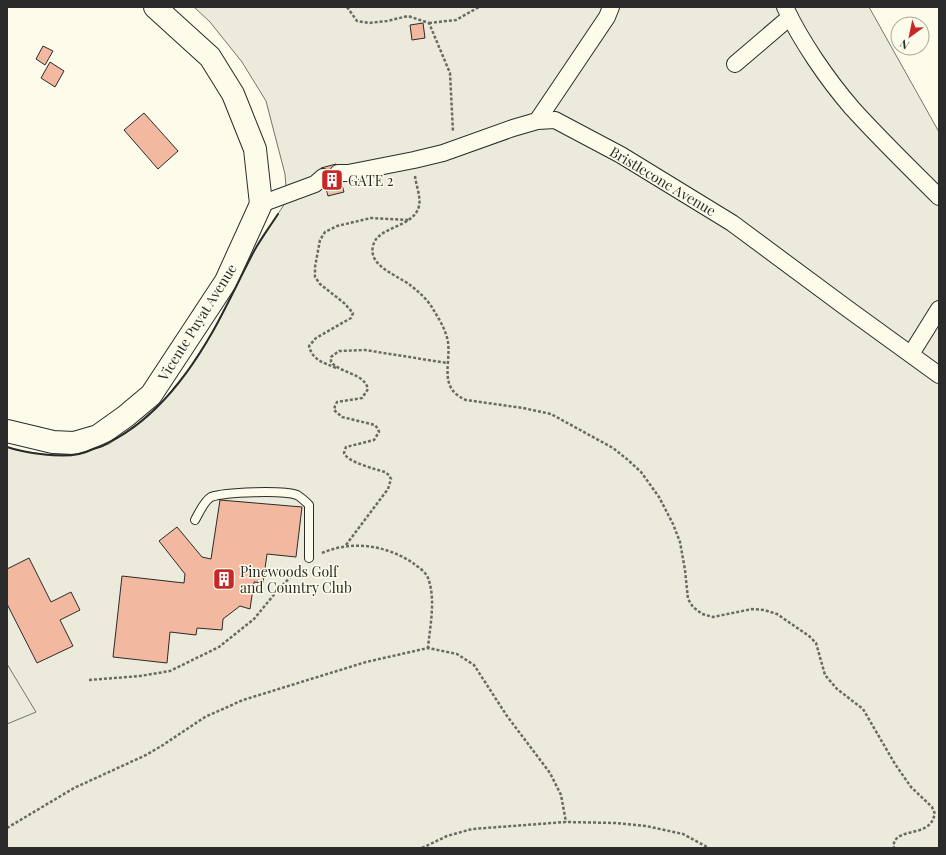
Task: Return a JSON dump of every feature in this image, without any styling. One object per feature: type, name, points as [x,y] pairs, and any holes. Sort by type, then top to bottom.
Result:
[{"type":"main road","points":[[155,7],[210,57],[234,94],[254,149],[261,204]]},
{"type":"main road","name":"Vicente Puyat Avenue","points":[[7,431],[53,442],[74,443],[98,436],[126,416],[151,395],[226,281],[261,204]]},
{"type":"street","points":[[537,121],[606,17],[611,7]]},
{"type":"street","points":[[735,64],[788,12],[822,69],[852,108],[939,197]]},
{"type":"street","name":"Bristlecone Avenue","points":[[261,204],[332,179],[454,149],[537,121],[555,120],[621,154],[732,223],[939,375]]},
{"type":"street","points":[[911,354],[939,309]]},
{"type":"lane","points":[[195,520],[210,498],[222,495],[261,492],[289,493],[297,495],[304,499],[309,505],[309,558]]},
{"type":"path","points":[[347,7],[357,21],[369,24],[408,16],[429,23],[456,20],[479,7]]},
{"type":"path","points":[[429,23],[450,73],[454,149]]},
{"type":"path","points":[[414,160],[420,204],[414,215],[409,220],[375,239],[372,247],[373,256],[378,264],[417,290],[431,306],[442,325],[448,342],[448,382],[454,392],[466,400],[522,408],[551,414],[613,448],[641,472],[659,497],[673,524],[680,542],[688,599],[693,607],[702,614],[713,618],[752,609],[764,610],[777,614],[809,636],[816,643],[825,675],[837,689],[863,709],[894,764],[911,787],[932,807],[935,814],[933,821],[926,828],[900,835],[893,844],[894,848]]},
{"type":"path","points":[[345,546],[388,489],[391,479],[385,472],[350,460],[344,453],[346,447],[374,440],[379,432],[375,425],[342,417],[334,410],[337,402],[362,398],[368,389],[366,384],[362,379],[316,360],[311,353],[309,346],[316,338],[351,318],[353,313],[344,303],[320,284],[315,277],[315,267],[320,240],[325,232],[344,224],[371,218],[409,220]]},
{"type":"path","points":[[336,368],[331,362],[331,357],[339,351],[346,350],[365,350],[447,363]]},
{"type":"path","points":[[89,680],[140,676],[170,671],[219,647],[254,619],[277,591],[309,558],[330,549],[345,546],[363,545],[388,550],[419,567],[428,576],[432,606],[428,648]]},
{"type":"path","points":[[7,828],[74,788],[152,752],[205,717],[243,700],[366,662],[428,648],[457,654],[474,665],[507,716],[550,773],[561,795],[566,822]]},
{"type":"path","points":[[422,848],[447,836],[472,829],[566,822],[615,823],[646,826],[682,834],[709,848]]},
{"type":"shaded area","points":[[194,7],[869,7],[890,44],[890,56],[896,56],[939,132],[939,848],[7,848],[7,447],[47,455],[79,454],[109,444],[137,424],[164,400],[188,370],[213,332],[252,254],[287,200],[285,174],[266,101],[242,62],[210,22]]},
{"type":"shaded area","points":[[7,664],[36,712],[7,724]]},
{"type":"building","points":[[423,23],[425,38],[412,40],[410,25]]},
{"type":"building","points":[[43,46],[53,51],[45,65],[36,59]]},
{"type":"building","points":[[50,62],[64,71],[55,87],[41,78]]},
{"type":"building","points":[[144,113],[178,151],[158,169],[124,130]]},
{"type":"building","name":"GATE 2","points":[[336,164],[344,192],[328,196],[321,168]]},
{"type":"building","name":"Pinewoods Golf and Country Club","points":[[220,500],[302,507],[296,557],[267,554],[263,583],[254,582],[250,609],[240,606],[223,619],[222,630],[197,628],[196,635],[170,632],[167,663],[113,657],[122,576],[184,583],[185,574],[159,541],[177,527],[202,557],[211,559]]},
{"type":"building","points":[[29,558],[51,602],[71,592],[80,610],[60,620],[73,646],[37,663],[7,604],[7,569]]},
{"type":"tunnel","points":[[326,186],[341,182]]},
{"type":"wall","points":[[7,447],[43,454],[79,454],[113,440],[148,416],[177,384],[202,349],[218,322],[255,250],[278,214]]},
{"type":"place","name":"GATE 2","points":[[332,180]]},
{"type":"place","name":"Pinewoods Golf and Country Club","points":[[224,579]]}]
